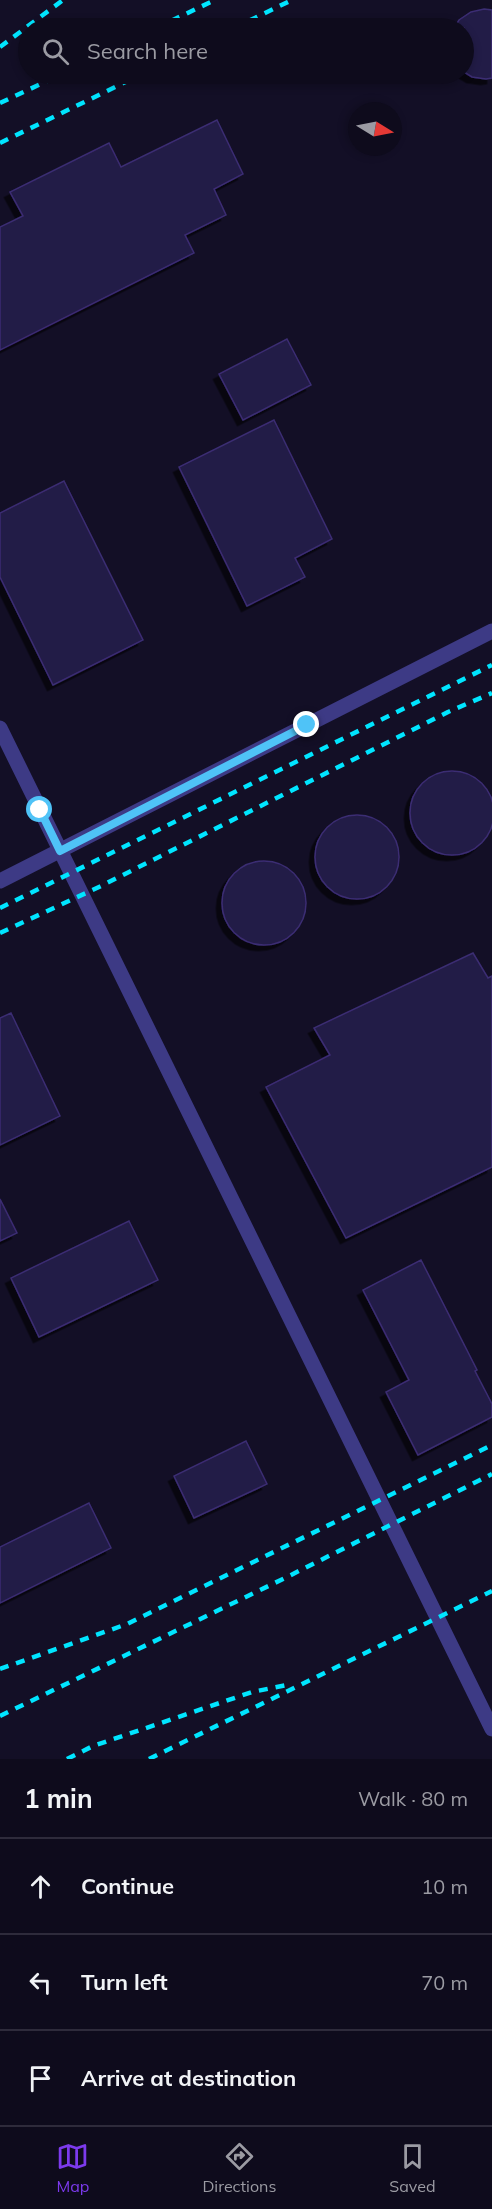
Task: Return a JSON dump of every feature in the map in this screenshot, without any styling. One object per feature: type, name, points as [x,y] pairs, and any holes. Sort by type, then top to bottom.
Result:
[{"type":"street","points":[[0,881],[492,631]]},
{"type":"street","points":[[0,728],[492,1729]]},
{"type":"building","points":[[492,10],[492,78],[474,77],[474,18],[462,18],[471,12]]},
{"type":"building","points":[[217,120],[243,174],[214,189],[226,215],[185,235],[194,253],[0,350],[0,227],[23,216],[10,192],[109,143],[121,167]]},
{"type":"building","points":[[287,339],[311,385],[243,420],[219,374]]},
{"type":"building","points":[[274,420],[332,539],[295,558],[305,577],[247,606],[179,467]]},
{"type":"building","points":[[64,481],[143,640],[53,685],[0,577],[0,513]]},
{"type":"building","points":[[452,771],[468,774],[482,783],[491,797],[493,821],[491,829],[482,843],[468,852],[452,855],[436,852],[422,843],[413,829],[410,813],[413,797],[422,783],[436,774]]},
{"type":"building","points":[[357,815],[373,818],[387,827],[396,841],[399,857],[396,873],[387,887],[373,896],[357,899],[341,896],[327,887],[318,873],[315,857],[318,841],[327,827],[341,818]]},
{"type":"building","points":[[264,861],[280,864],[294,873],[303,887],[306,903],[303,919],[294,933],[280,942],[264,945],[248,942],[234,933],[225,919],[222,903],[225,887],[234,873],[248,864]]},
{"type":"building","points":[[473,953],[488,978],[492,976],[492,1167],[346,1238],[266,1087],[330,1055],[314,1028]]},
{"type":"building","points":[[11,1013],[60,1116],[0,1145],[0,1018]]},
{"type":"building","points":[[0,1199],[17,1233],[0,1241]]},
{"type":"building","points":[[129,1221],[158,1280],[39,1337],[11,1278]]},
{"type":"building","points":[[421,1260],[477,1370],[475,1371],[492,1404],[492,1417],[418,1455],[386,1392],[409,1380],[363,1290]]},
{"type":"building","points":[[246,1441],[267,1484],[194,1518],[174,1476]]},
{"type":"building","points":[[89,1503],[111,1548],[0,1603],[0,1547]]},
{"type":"railway","points":[[39,18],[63,0]]},
{"type":"railway","points":[[177,18],[215,0]]},
{"type":"railway","points":[[255,18],[292,0]]},
{"type":"railway","points":[[0,47],[18,34]]},
{"type":"railway","points":[[0,103],[41,84]]},
{"type":"railway","points":[[0,143],[121,84]]},
{"type":"railway","points":[[0,908],[492,665]]},
{"type":"railway","points":[[0,933],[101,886],[448,712],[492,693]]},
{"type":"railway","points":[[0,1669],[127,1624],[492,1445]]},
{"type":"railway","points":[[0,1716],[287,1577],[492,1474]]},
{"type":"railway","points":[[149,1759],[492,1591]]},
{"type":"railway","points":[[67,1759],[93,1746],[252,1692],[292,1684]]},
{"type":"route","points":[[40,810],[60,851],[307,725]]}]
